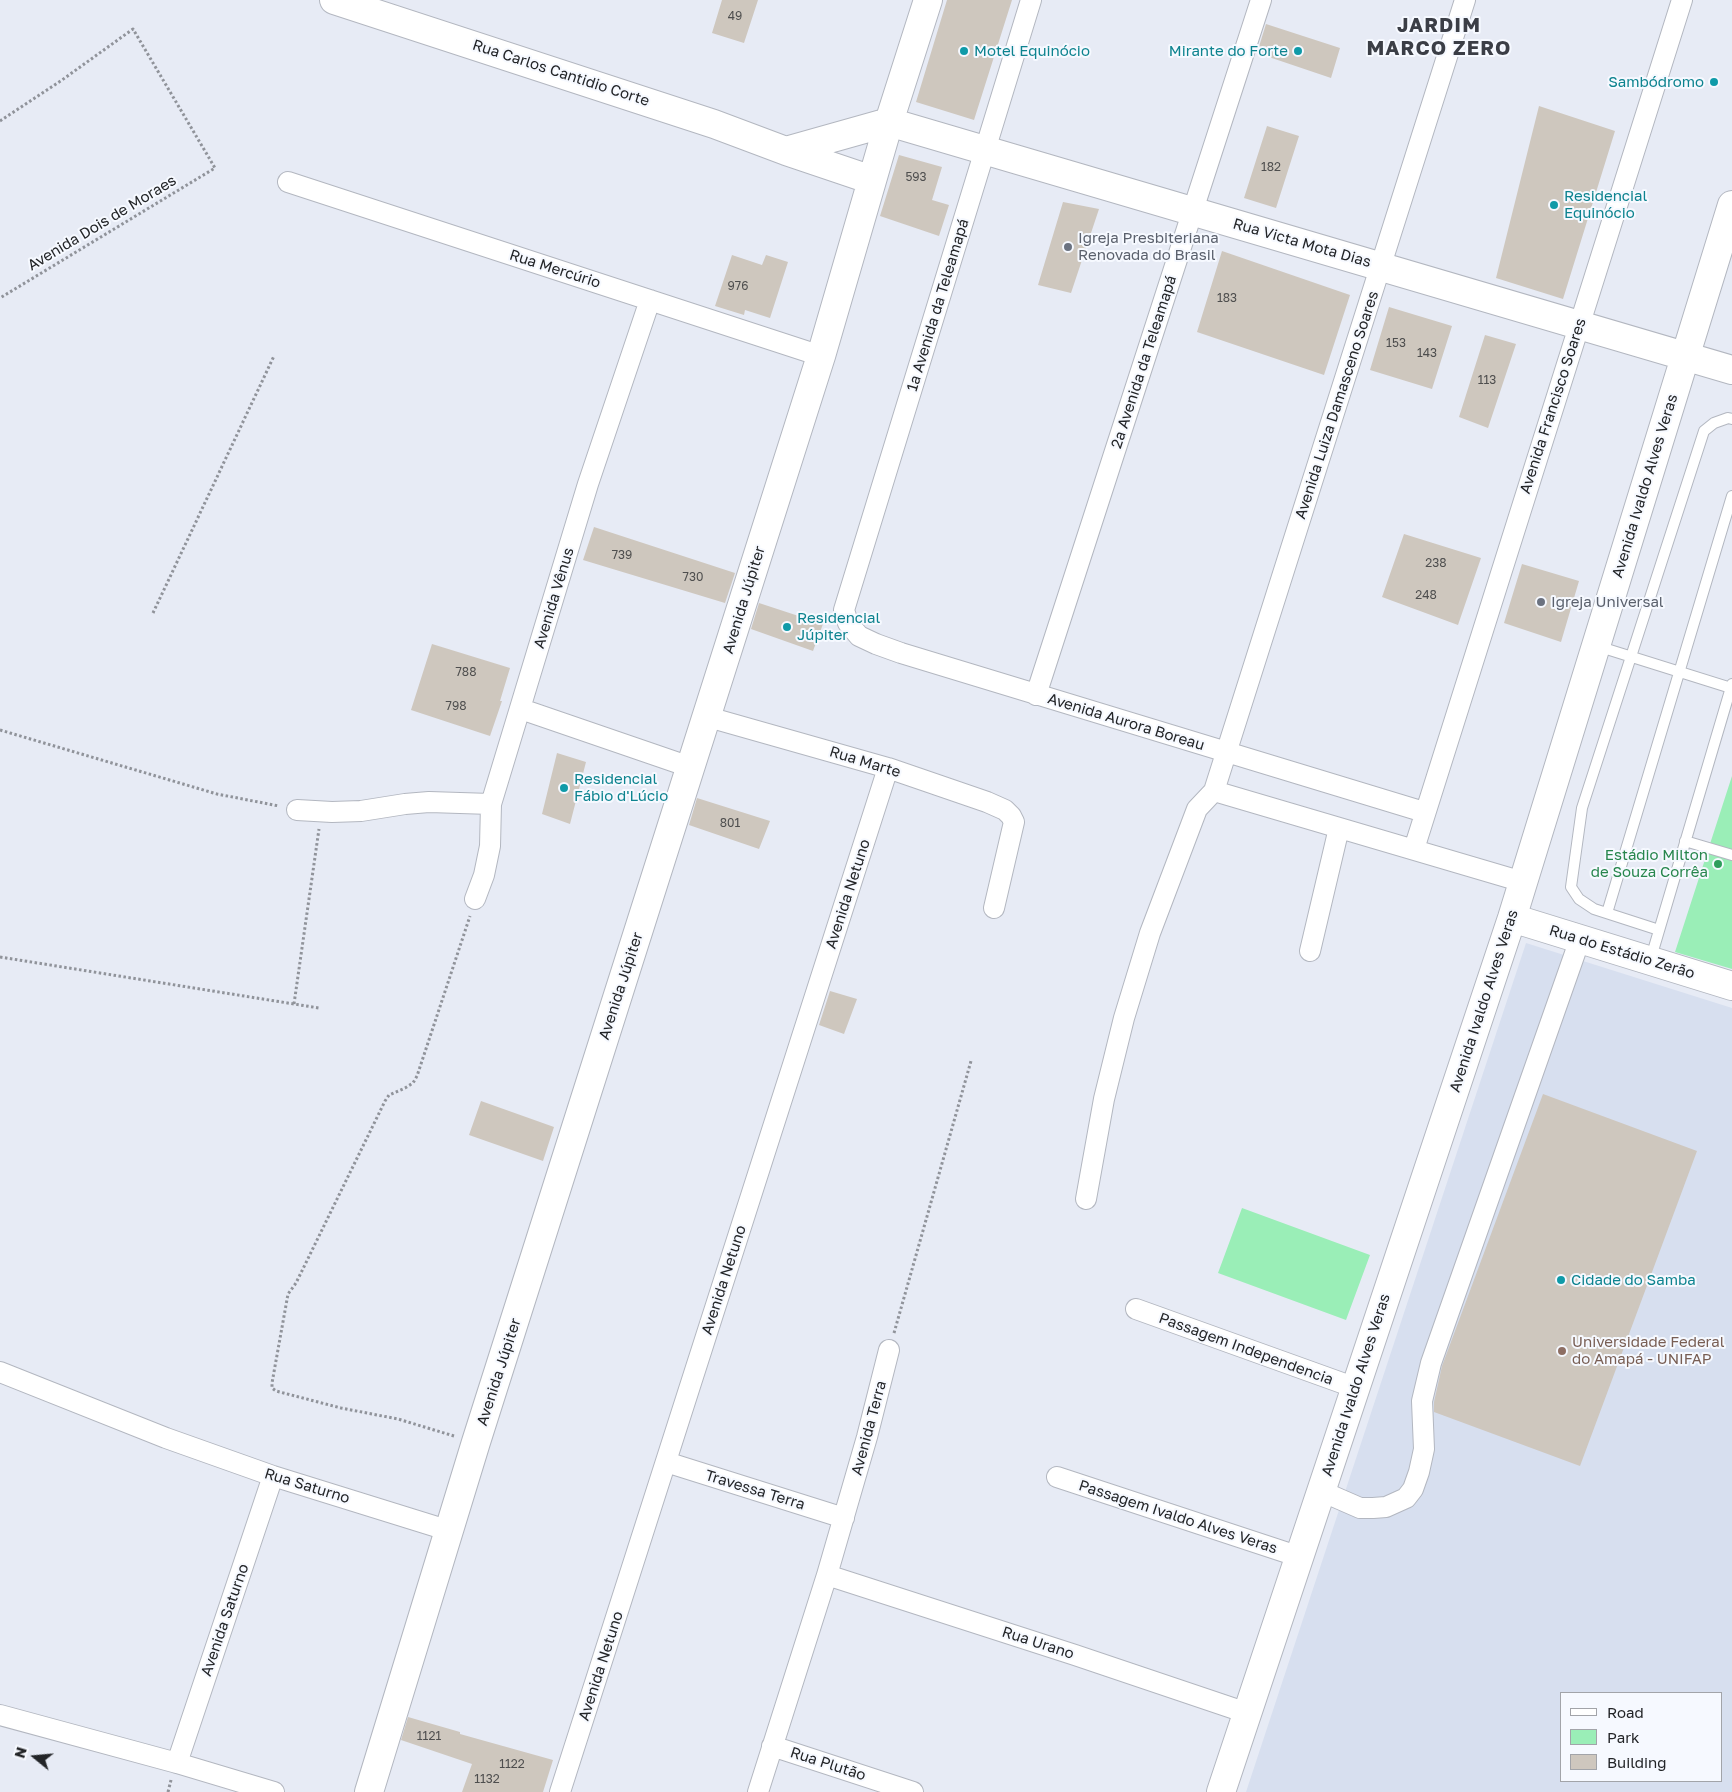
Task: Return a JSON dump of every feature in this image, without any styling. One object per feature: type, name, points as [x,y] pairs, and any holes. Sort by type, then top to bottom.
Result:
[{"type":"main road","name":"Rua Carlos Cantidio Corte","points":[[334,0],[714,124],[872,180]]},
{"type":"main road","name":"Avenida Júpiter","points":[[369,1792],[476,1442],[690,767],[708,717],[821,356],[889,122],[928,0]]},
{"type":"main road","points":[[786,151],[889,122]]},
{"type":"main road","name":"Rua Victa Mota Dias","points":[[889,122],[1732,370]]},
{"type":"main road","name":"Avenida Ivaldo Alves Veras","points":[[1221,1792],[1512,918],[1732,205]]},
{"type":"main road","name":"Rua do Estádio Zerão","points":[[1512,918],[1732,986]]},
{"type":"street","name":"1a Avenida da Teleamapá","points":[[844,610],[1031,0]]},
{"type":"street","name":"2a Avenida da Teleamapá","points":[[1036,695],[1261,0]]},
{"type":"street","name":"Avenida Luiza Damasceno Soares","points":[[1214,791],[1465,0]]},
{"type":"street","name":"Avenida Francisco Soares","points":[[1414,850],[1424,812],[1682,0]]},
{"type":"street","name":"Rua Mercúrio","points":[[288,182],[821,356]]},
{"type":"street","name":"Avenida Vênus","points":[[475,899],[484,874],[490,846],[491,804],[588,484],[650,300]]},
{"type":"street","name":"Avenida Aurora Boreau","points":[[844,610],[848,623],[859,636],[876,644],[1036,695],[1424,812]]},
{"type":"street","points":[[521,709],[690,767]]},
{"type":"street","name":"Rua Marte","points":[[708,717],[888,768],[999,807],[1011,816],[1014,822],[994,908]]},
{"type":"street","name":"Avenida Netuno","points":[[560,1792],[888,768]]},
{"type":"street","points":[[1086,1199],[1104,1099],[1124,1018],[1150,933],[1197,809],[1214,791],[1523,882]]},
{"type":"street","points":[[307,811],[362,811],[429,802],[491,804]]},
{"type":"street","points":[[1310,951],[1339,828]]},
{"type":"street","points":[[1321,1491],[1360,1508],[1373,1508],[1386,1506],[1406,1498],[1413,1489],[1424,1448],[1422,1401],[1431,1363],[1580,939]]},
{"type":"street","name":"Passagem Independencia","points":[[1136,1309],[1356,1388]]},
{"type":"street","name":"Avenida Terra","points":[[758,1792],[844,1518],[889,1350]]},
{"type":"street","name":"Rua Saturno","points":[[0,1372],[166,1438],[273,1476],[450,1531]]},
{"type":"street","name":"Travessa Terra","points":[[666,1462],[844,1518]]},
{"type":"street","name":"Avenida Saturno","points":[[177,1763],[273,1476]]},
{"type":"street","name":"Passagem Ivaldo Alves Veras","points":[[1057,1477],[1300,1557]]},
{"type":"street","name":"Rua Urano","points":[[827,1575],[1075,1655],[1247,1714]]},
{"type":"street","points":[[0,1715],[177,1763],[274,1792]]},
{"type":"street","name":"Rua Plutão","points":[[772,1746],[913,1792]]},
{"type":"lane","points":[[1659,930],[1594,909],[1579,899],[1571,887],[1582,808],[1704,431],[1714,423],[1732,418]]},
{"type":"lane","points":[[1607,913],[1732,496]]},
{"type":"lane","points":[[1596,646],[1731,686],[1650,961]]},
{"type":"lane","points":[[1686,841],[1732,855]]},
{"type":"path","name":"Avenida Dois de Moraes","points":[[0,120],[62,80],[133,29],[215,168],[0,298]]},
{"type":"path","points":[[153,613],[274,356]]},
{"type":"path","points":[[0,730],[217,794],[307,811],[294,1004]]},
{"type":"path","points":[[475,899],[417,1076],[413,1083],[406,1088],[392,1093],[385,1101],[296,1283],[288,1294],[272,1388],[341,1408],[398,1419],[476,1442]]},
{"type":"path","points":[[0,957],[319,1008]]},
{"type":"path","points":[[889,1350],[971,1061]]},
{"type":"shaded area","name":"Universidade Federal do Amapá - UNIFAP","points":[[1526,943],[1732,1008],[1732,1792],[1246,1792]]},
{"type":"green space","name":"Estádio Milton de Souza Corrêa","points":[[1732,776],[1732,969],[1675,952]]},
{"type":"green space","points":[[1242,1208],[1370,1255],[1346,1320],[1218,1273]]},
{"type":"building","points":[[722,0],[758,0],[744,43],[712,33]]},
{"type":"building","name":"Motel Equinócio","points":[[947,0],[1012,0],[974,120],[916,102]]},
{"type":"building","name":"Mirante do Forte","points":[[1266,24],[1340,48],[1331,78],[1257,53]]},
{"type":"building","name":"Residencial Equinócio","points":[[1539,106],[1615,131],[1563,299],[1496,278]]},
{"type":"building","points":[[1267,126],[1299,136],[1276,208],[1244,198]]},
{"type":"building","points":[[899,155],[942,167],[932,200],[949,205],[939,236],[880,216]]},
{"type":"building","name":"Igreja Presbiteriana Renovada do Brasil","points":[[1063,202],[1099,209],[1071,293],[1038,285]]},
{"type":"building","points":[[1222,251],[1350,295],[1324,375],[1197,332]]},
{"type":"building","points":[[732,255],[762,265],[766,255],[788,262],[770,318],[745,310],[744,315],[715,306]]},
{"type":"building","points":[[1389,307],[1452,326],[1432,389],[1370,370]]},
{"type":"building","points":[[1485,335],[1516,344],[1488,428],[1459,417]]},
{"type":"building","points":[[594,527],[735,573],[725,603],[583,560]]},
{"type":"building","points":[[1404,534],[1481,558],[1458,625],[1382,597]]},
{"type":"building","name":"Igreja Universal","points":[[1522,564],[1579,581],[1561,642],[1504,623]]},
{"type":"building","name":"Residencial Júpiter","points":[[759,603],[823,624],[813,651],[751,629]]},
{"type":"building","points":[[432,644],[510,668],[500,701],[502,701],[490,736],[411,710]]},
{"type":"building","name":"Residencial Fábio d'Lúcio","points":[[557,753],[586,762],[570,824],[542,814]]},
{"type":"building","points":[[697,798],[770,821],[759,849],[689,825]]},
{"type":"building","points":[[830,991],[857,999],[844,1034],[819,1025]]},
{"type":"building","name":"Cidade do Samba","points":[[1543,1094],[1697,1151],[1580,1466],[1434,1412],[1434,1402],[1442,1366]]},
{"type":"building","points":[[481,1101],[554,1127],[543,1161],[469,1135]]},
{"type":"building","points":[[408,1717],[460,1732],[460,1734],[553,1760],[543,1792],[462,1792],[472,1764],[401,1740]]},
{"type":"place","name":"Motel Equinócio","points":[[964,51]]},
{"type":"place","name":"Mirante do Forte","points":[[1298,51]]},
{"type":"place","name":"Sambódromo","points":[[1714,82]]},
{"type":"place","name":"Residencial Equinócio","points":[[1554,205]]},
{"type":"place","name":"Igreja Presbiteriana Renovada do Brasil","points":[[1068,247]]},
{"type":"place","name":"Igreja Universal","points":[[1541,602]]},
{"type":"place","name":"Residencial Júpiter","points":[[787,627]]},
{"type":"place","name":"Residencial Fábio d'Lúcio","points":[[564,788]]},
{"type":"place","name":"Estádio Milton de Souza Corrêa","points":[[1718,864]]},
{"type":"place","name":"Cidade do Samba","points":[[1561,1280]]},
{"type":"place","name":"Universidade Federal do Amapá - UNIFAP","points":[[1562,1351]]},
{"type":"district","name":"JARDIM MARCO ZERO","points":[[1439,38]]}]
